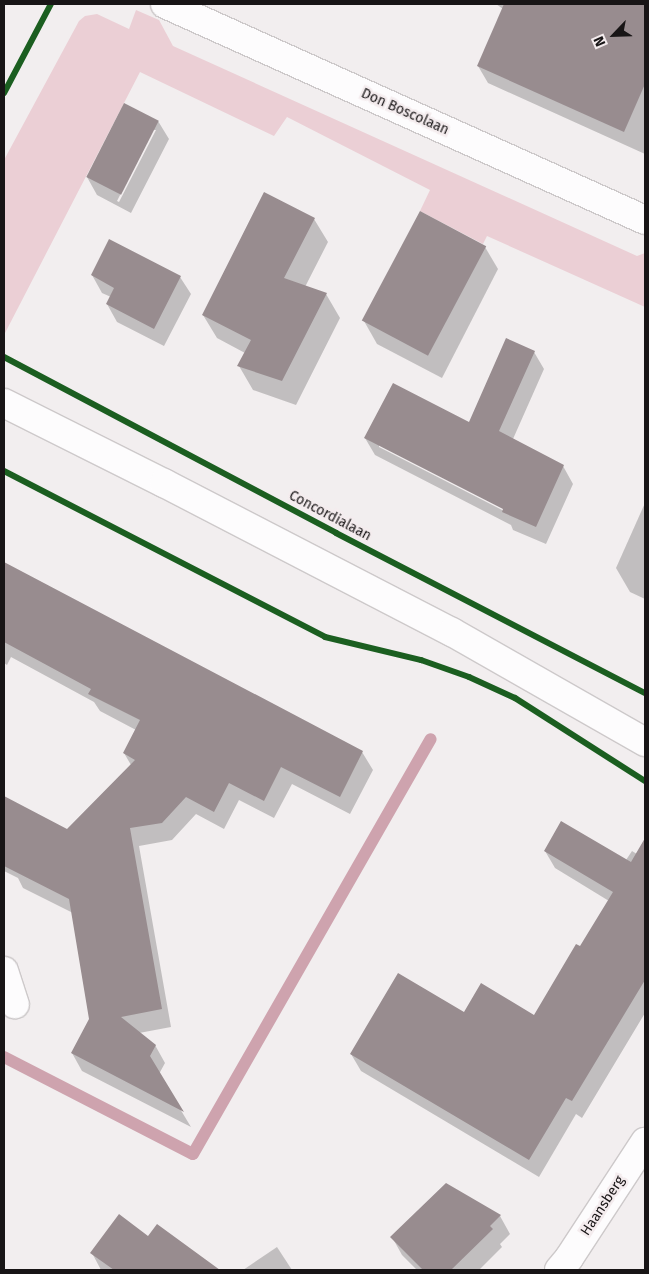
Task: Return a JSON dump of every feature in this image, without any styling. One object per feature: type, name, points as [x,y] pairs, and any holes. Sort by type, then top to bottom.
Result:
[{"type":"street","name":"Don Boscolaan","points":[[165,4],[645,220]]},
{"type":"street","points":[[4,404],[164,483],[443,627],[645,742]]},
{"type":"street","points":[[4,971],[15,1004]]},
{"type":"street","name":"Haansberg","points":[[559,1270],[569,1258],[645,1142]]},
{"type":"shaded area","points":[[136,10],[159,20],[173,46],[637,256],[645,253],[645,307],[487,236],[483,244],[420,211],[430,190],[287,117],[274,136],[140,72],[4,335],[4,160],[79,21],[85,16],[97,14],[129,29]]},
{"type":"building","points":[[504,4],[645,4],[645,84],[624,132],[477,66]]},
{"type":"building","points":[[124,103],[159,121],[121,195],[86,177]]},
{"type":"building","points":[[264,192],[315,218],[284,278],[327,293],[282,381],[237,366],[251,340],[202,315]]},
{"type":"building","points":[[420,211],[486,246],[428,356],[362,320]]},
{"type":"building","points":[[109,239],[181,276],[154,329],[106,304],[114,288],[91,275]]},
{"type":"building","points":[[506,338],[535,351],[499,431],[564,465],[536,527],[502,512],[503,509],[364,438],[393,383],[469,422]]},
{"type":"building","points":[[4,562],[363,751],[340,797],[281,767],[264,801],[229,783],[214,812],[186,797],[162,823],[130,828],[162,1009],[121,1017],[156,1045],[150,1056],[184,1112],[71,1053],[89,1019],[69,899],[4,866],[4,796],[67,829],[135,760],[123,753],[140,720],[88,694],[91,689],[4,642]]},
{"type":"building","points":[[561,821],[631,862],[645,838],[645,980],[572,1101],[566,1098],[529,1160],[350,1054],[398,973],[464,1012],[481,983],[534,1015],[576,944],[580,946],[613,892],[544,851]]},
{"type":"building","points":[[446,1183],[501,1215],[490,1226],[493,1229],[451,1270],[423,1270],[390,1237]]},
{"type":"building","points":[[119,1214],[148,1236],[157,1224],[220,1270],[114,1270],[90,1253]]},
{"type":"waterway","points":[[4,1057],[193,1154],[431,739]]},
{"type":"cycle path","points":[[4,93],[51,4]]},
{"type":"cycle path","name":"Concordialaan","points":[[4,357],[336,533],[645,693]]},
{"type":"cycle path","points":[[4,471],[325,637],[421,660],[469,677],[515,698],[645,781]]}]
